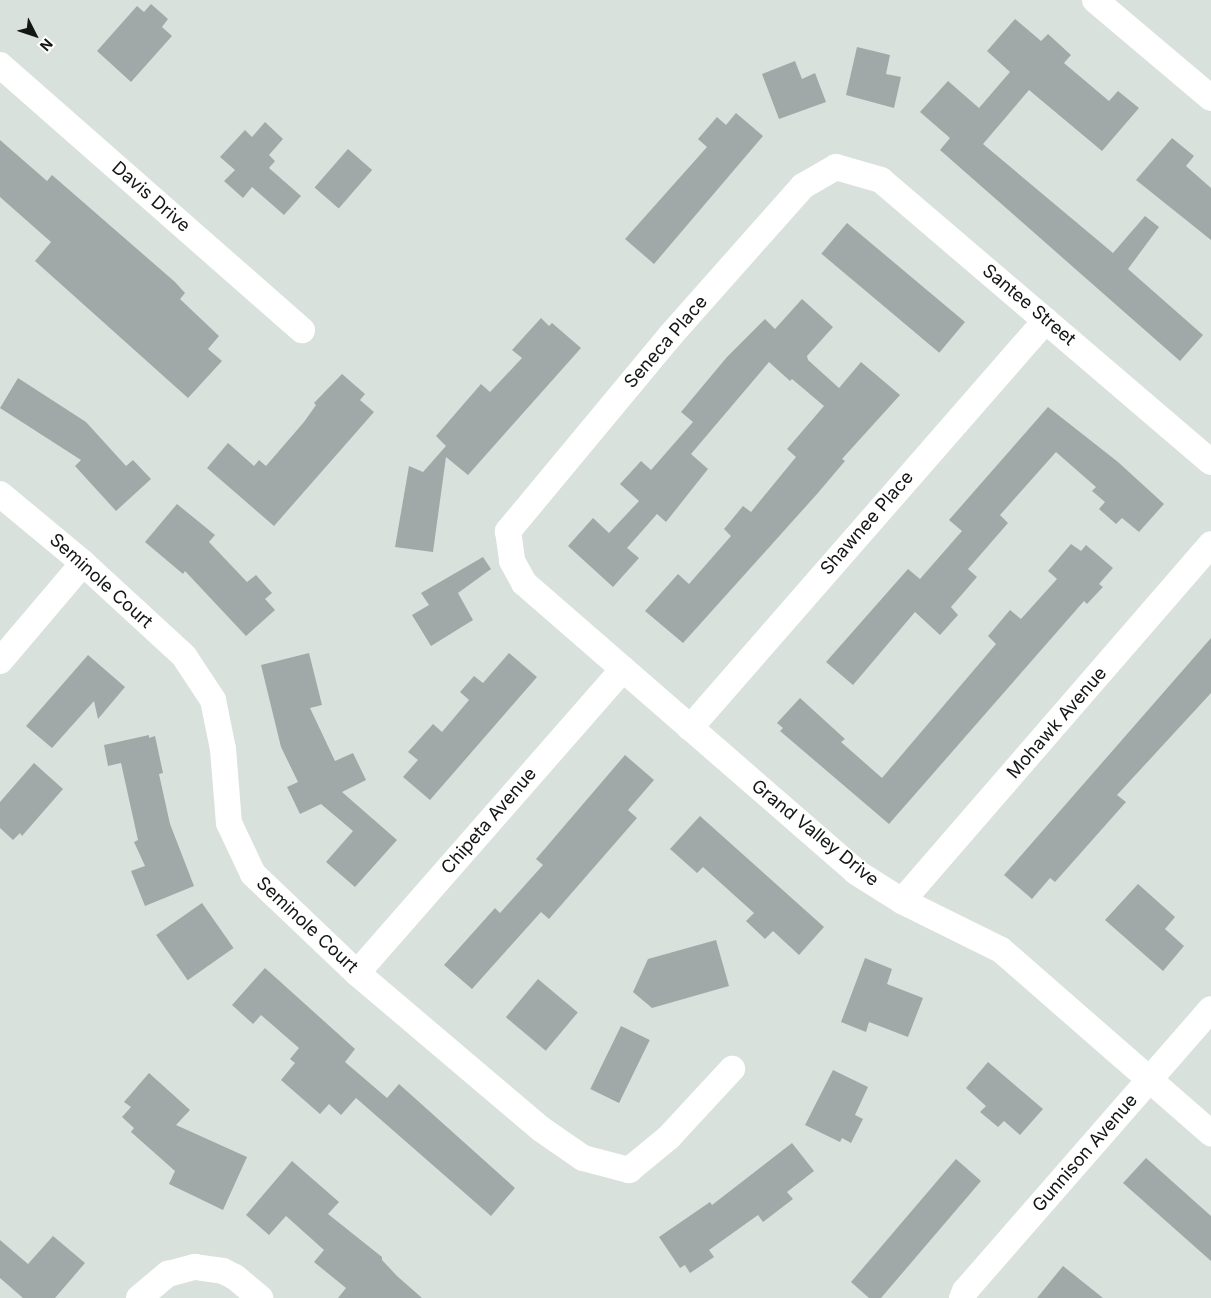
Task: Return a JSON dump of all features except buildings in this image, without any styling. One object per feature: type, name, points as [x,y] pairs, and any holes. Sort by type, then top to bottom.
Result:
[{"type":"street","points":[[1095,0],[1211,98]]},
{"type":"street","name":"Davis Drive","points":[[0,65],[302,330]]},
{"type":"street","name":"Santee Street","points":[[836,167],[881,180],[1211,462]]},
{"type":"street","name":"Seneca Place","points":[[508,531],[670,336],[803,186],[836,167]]},
{"type":"street","name":"Shawnee Place","points":[[690,728],[1046,320]]},
{"type":"street","name":"Seminole Court","points":[[0,494],[83,563],[184,656],[214,700],[223,749],[229,823],[253,874],[357,973],[541,1129],[583,1158],[629,1170],[669,1137],[732,1069]]},
{"type":"street","name":"Grand Valley Drive","points":[[508,531],[512,561],[524,583],[856,872],[902,901],[1002,950],[1211,1132]]},
{"type":"street","name":"Mohawk Avenue","points":[[902,901],[1211,544]]},
{"type":"street","points":[[0,662],[83,563]]},
{"type":"street","name":"Chipeta Avenue","points":[[357,973],[622,669]]},
{"type":"street","name":"Gunnison Avenue","points":[[962,1298],[1211,1009]]},
{"type":"street","points":[[139,1298],[168,1274],[195,1267],[223,1271],[235,1277],[260,1298]]}]
